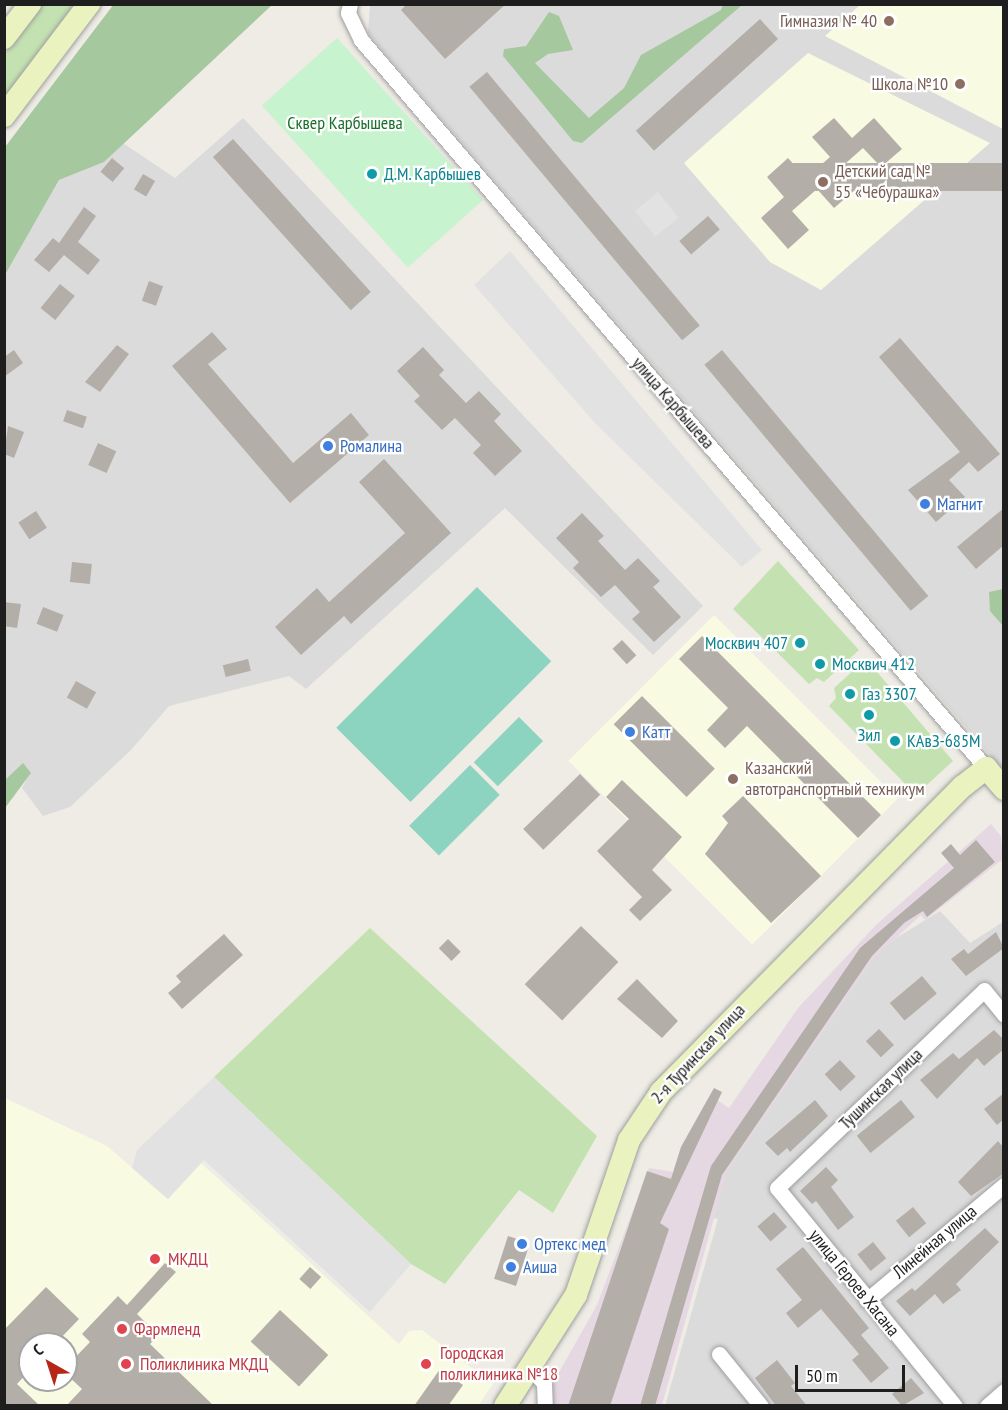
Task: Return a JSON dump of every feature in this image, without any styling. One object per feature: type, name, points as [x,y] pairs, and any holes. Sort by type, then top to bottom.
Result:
[{"type":"street","points":[[4,38],[30,4]]},
{"type":"street","points":[[4,116],[89,4]]},
{"type":"street","name":"улица Карбышева","points":[[349,9],[361,40],[1004,789]]},
{"type":"street","name":"2-я Туринская улица","points":[[505,1406],[576,1296],[615,1173],[645,1112],[746,1002],[986,768]]},
{"type":"street","name":"Тушинская улица","points":[[777,1188],[984,990],[1004,1015]]},
{"type":"street","name":"Линейная улица","points":[[867,1300],[1004,1185]]},
{"type":"street","name":"улица Героев Хасана","points":[[777,1188],[955,1406]]},
{"type":"street","points":[[719,1354],[761,1406]]},
{"type":"street","points":[[531,1369],[544,1383],[545,1406]]},
{"type":"street","points":[[987,1406],[1004,1391]]},
{"type":"shaded area","points":[[370,4],[1003,5],[1003,770],[368,33]]},
{"type":"shaded area","name":"Школа №10","points":[[860,5],[1003,5],[1003,129],[825,36]]},
{"type":"shaded area","name":"Детский сад № 55 «Чебурашка»","points":[[808,53],[990,143],[821,290],[770,262],[684,163]]},
{"type":"shaded area","points":[[243,118],[703,606],[653,655],[505,508],[306,689],[289,676],[169,706],[130,751],[70,807],[43,816],[22,788],[30,773],[5,780],[5,275],[59,180],[104,162],[123,143],[175,178]]},
{"type":"shaded area","points":[[658,192],[679,218],[655,237],[635,211]]},
{"type":"shaded area","points":[[510,251],[762,550],[742,567],[595,423],[474,285]]},
{"type":"shaded area","name":"Казанский автотранспортный техникум","points":[[714,615],[898,799],[752,945],[568,761]]},
{"type":"shaded area","points":[[991,824],[1001,836],[1003,859],[925,920],[921,915],[874,958],[727,1171],[662,1405],[540,1406],[597,1305],[649,1168],[673,1172],[681,1147],[710,1095],[729,1108],[798,1008],[877,924]]},
{"type":"shaded area","points":[[940,911],[970,943],[1003,922],[1003,1405],[665,1406],[718,1219],[708,1216],[721,1167],[865,957]]},
{"type":"shaded area","points":[[214,1077],[411,1264],[370,1312],[204,1160],[168,1199],[132,1168],[137,1150]]},
{"type":"shaded area","name":"МКДЦ","points":[[5,1098],[107,1146],[168,1199],[201,1163],[399,1344],[409,1331],[422,1330],[493,1384],[478,1406],[5,1406]]},
{"type":"green space","points":[[114,4],[272,5],[104,162],[59,180],[5,275],[5,147]]},
{"type":"green space","points":[[42,5],[78,5],[5,102],[4,54]]},
{"type":"green space","points":[[723,5],[742,5],[582,143],[573,141],[503,56],[504,49],[526,46],[549,12],[559,16],[573,50],[548,54],[535,63],[589,118],[624,88],[641,55],[721,10]]},
{"type":"green space","name":"Сквер Карбышева","points":[[337,38],[483,200],[408,268],[262,106]]},
{"type":"green space","points":[[778,561],[859,650],[824,682],[817,678],[809,684],[733,609]]},
{"type":"green space","points":[[477,587],[551,661],[411,802],[336,728]]},
{"type":"green space","points":[[1004,589],[1003,626],[990,611],[989,592]]},
{"type":"green space","points":[[866,659],[953,761],[916,795],[829,706],[836,698],[834,688]]},
{"type":"green space","points":[[519,717],[543,741],[498,786],[474,762]]},
{"type":"green space","points":[[23,763],[31,773],[5,808],[5,780]]},
{"type":"green space","points":[[470,765],[500,795],[439,856],[409,826]]},
{"type":"green space","points":[[370,928],[597,1136],[553,1213],[519,1190],[445,1284],[411,1264],[214,1077]]},
{"type":"building","points":[[407,4],[506,4],[445,59],[401,10]]},
{"type":"building","points":[[760,19],[778,39],[654,151],[636,131]]},
{"type":"building","points":[[487,72],[700,326],[682,340],[469,87]]},
{"type":"building","points":[[834,118],[852,138],[874,118],[902,149],[881,167],[863,148],[838,170],[855,190],[834,208],[817,189],[792,211],[809,230],[788,249],[761,218],[784,197],[767,177],[788,158],[806,178],[830,157],[812,137]]},
{"type":"building","points":[[233,139],[371,292],[351,310],[213,157]]},
{"type":"building","points":[[112,158],[124,168],[113,182],[100,172]]},
{"type":"building","points":[[791,163],[1004,163],[1004,191],[791,191]]},
{"type":"building","points":[[143,174],[155,181],[146,197],[134,190]]},
{"type":"building","points":[[84,207],[96,216],[78,242],[100,260],[88,275],[64,255],[49,272],[34,260],[53,238],[59,243]]},
{"type":"building","points":[[708,216],[720,230],[691,255],[679,241]]},
{"type":"building","points":[[149,281],[163,286],[156,306],[142,301]]},
{"type":"building","points":[[60,284],[75,296],[55,320],[40,308]]},
{"type":"building","points":[[212,332],[227,349],[208,364],[293,463],[351,413],[369,435],[290,503],[172,366]]},
{"type":"building","points":[[900,338],[1000,454],[978,472],[969,462],[949,480],[965,497],[936,522],[908,490],[960,452],[879,357]]},
{"type":"building","points":[[117,345],[129,354],[100,392],[85,382]]},
{"type":"building","points":[[423,347],[444,370],[439,375],[466,403],[479,391],[501,414],[494,421],[522,451],[495,476],[473,453],[481,445],[455,418],[442,430],[414,401],[420,396],[397,371]]},
{"type":"building","points":[[14,350],[23,363],[4,377],[4,357]]},
{"type":"building","points":[[722,350],[928,596],[911,611],[704,365]]},
{"type":"building","points":[[67,410],[87,417],[83,428],[63,421]]},
{"type":"building","points":[[8,426],[24,432],[14,458],[4,454]]},
{"type":"building","points":[[98,443],[116,451],[107,473],[88,465]]},
{"type":"building","points":[[384,459],[451,533],[351,624],[344,616],[301,655],[275,627],[317,588],[329,602],[405,533],[359,482]]},
{"type":"building","points":[[1004,508],[1004,545],[976,569],[957,547]]},
{"type":"building","points":[[36,511],[47,528],[29,539],[18,522]]},
{"type":"building","points":[[582,513],[604,536],[598,541],[625,570],[638,558],[660,581],[653,587],[681,617],[654,642],[632,619],[640,612],[615,585],[601,597],[573,568],[579,562],[556,538]]},
{"type":"building","points":[[72,562],[92,564],[90,584],[70,582]]},
{"type":"building","points":[[4,602],[21,604],[17,628],[4,626]]},
{"type":"building","points":[[43,607],[64,615],[57,632],[37,624]]},
{"type":"building","points":[[702,636],[881,815],[858,838],[747,726],[725,748],[707,730],[728,708],[679,659]]},
{"type":"building","points":[[622,640],[636,655],[627,664],[612,649]]},
{"type":"building","points":[[248,659],[251,671],[226,677],[223,665]]},
{"type":"building","points":[[76,681],[96,692],[87,709],[67,698]]},
{"type":"building","points":[[642,696],[715,769],[687,797],[614,724]]},
{"type":"building","points":[[580,774],[600,795],[543,850],[523,829]]},
{"type":"building","points":[[622,780],[682,837],[652,870],[672,890],[640,921],[629,910],[642,897],[597,851],[629,819],[606,797]]},
{"type":"building","points":[[743,796],[821,876],[771,923],[705,854],[728,823],[722,816]]},
{"type":"building","points":[[976,840],[995,862],[927,917],[923,911],[904,923],[872,956],[722,1175],[655,1406],[640,1406],[711,1166],[860,948],[954,868],[941,853],[951,844],[960,855]]},
{"type":"building","points":[[581,926],[618,962],[562,1020],[525,984]]},
{"type":"building","points":[[996,932],[1004,948],[966,976],[951,959],[964,949],[968,954]]},
{"type":"building","points":[[224,934],[243,955],[182,1009],[168,993],[181,982],[176,976]]},
{"type":"building","points":[[448,939],[461,952],[452,961],[439,948]]},
{"type":"building","points":[[922,976],[937,994],[905,1021],[890,1003]]},
{"type":"building","points":[[637,979],[678,1021],[662,1038],[617,999]]},
{"type":"building","points":[[879,1029],[894,1045],[881,1057],[866,1041]]},
{"type":"building","points":[[994,1030],[1004,1040],[1004,1049],[984,1066],[977,1058],[937,1099],[920,1080],[953,1053],[959,1059]]},
{"type":"building","points":[[840,1060],[856,1077],[840,1091],[825,1074]]},
{"type":"building","points":[[714,1088],[722,1092],[660,1223],[669,1229],[610,1406],[568,1406],[647,1171],[671,1179],[681,1147]]},
{"type":"building","points":[[1004,1093],[1004,1119],[997,1125],[984,1109]]},
{"type":"building","points":[[815,1100],[828,1116],[790,1152],[787,1148],[778,1156],[765,1143]]},
{"type":"building","points":[[901,1100],[915,1117],[871,1153],[857,1136]]},
{"type":"building","points":[[998,1141],[1004,1148],[1004,1173],[971,1196],[958,1182]]},
{"type":"building","points":[[826,1167],[838,1180],[831,1187],[854,1217],[838,1230],[816,1201],[812,1204],[800,1191]]},
{"type":"building","points":[[913,1207],[926,1223],[909,1237],[896,1221]]},
{"type":"building","points":[[774,1212],[787,1227],[771,1242],[757,1226]]},
{"type":"building","points":[[985,1228],[999,1242],[956,1284],[961,1290],[943,1304],[935,1294],[910,1316],[896,1301],[912,1288],[915,1291]]},
{"type":"building","points":[[508,1236],[530,1243],[516,1286],[494,1279]]},
{"type":"building","points":[[873,1242],[886,1258],[871,1271],[857,1255]]},
{"type":"building","points":[[803,1247],[869,1328],[861,1335],[889,1368],[871,1383],[852,1360],[859,1354],[821,1309],[798,1328],[786,1313],[802,1300],[776,1269]]},
{"type":"building","points":[[165,1263],[176,1272],[137,1314],[158,1335],[150,1344],[214,1406],[66,1406],[82,1389],[78,1385],[78,1354],[90,1342],[82,1334],[118,1296],[127,1305]]},
{"type":"building","points":[[310,1267],[321,1277],[310,1289],[299,1279]]},
{"type":"building","points":[[46,1287],[79,1319],[67,1332],[18,1332],[18,1392],[25,1392],[40,1406],[4,1406],[4,1330]]},
{"type":"building","points":[[280,1310],[328,1355],[299,1386],[251,1341]]},
{"type":"building","points":[[777,1360],[795,1383],[791,1386],[807,1406],[776,1406],[755,1378]]},
{"type":"building","points":[[440,1369],[463,1385],[448,1406],[414,1406]]},
{"type":"building","points":[[911,1378],[924,1393],[902,1406],[892,1394]]},
{"type":"place","name":"Гимназия № 40","points":[[889,21]]},
{"type":"place","name":"Школа №10","points":[[960,84]]},
{"type":"place","name":"Д.М. Карбышев","points":[[372,174]]},
{"type":"place","name":"Детский сад № 55 «Чебурашка»","points":[[823,182]]},
{"type":"place","name":"Ромалина","points":[[328,446]]},
{"type":"place","name":"Магнит","points":[[925,504]]},
{"type":"place","name":"Москвич 407","points":[[800,643]]},
{"type":"place","name":"Москвич 412","points":[[820,664]]},
{"type":"place","name":"Газ 3307","points":[[850,694]]},
{"type":"place","name":"Зил","points":[[869,715]]},
{"type":"place","name":"Катт","points":[[630,732]]},
{"type":"place","name":"КАвЗ-685М","points":[[895,741]]},
{"type":"place","name":"Казанский автотранспортный техникум","points":[[733,779]]},
{"type":"place","name":"Ортекс мед","points":[[522,1244]]},
{"type":"place","name":"МКДЦ","points":[[155,1259]]},
{"type":"place","name":"Аиша","points":[[511,1267]]},
{"type":"place","name":"Фармленд","points":[[122,1329]]},
{"type":"place","name":"Поликлиника МКДЦ","points":[[126,1364]]},
{"type":"place","name":"Городская поликлиника №18","points":[[426,1364]]}]
